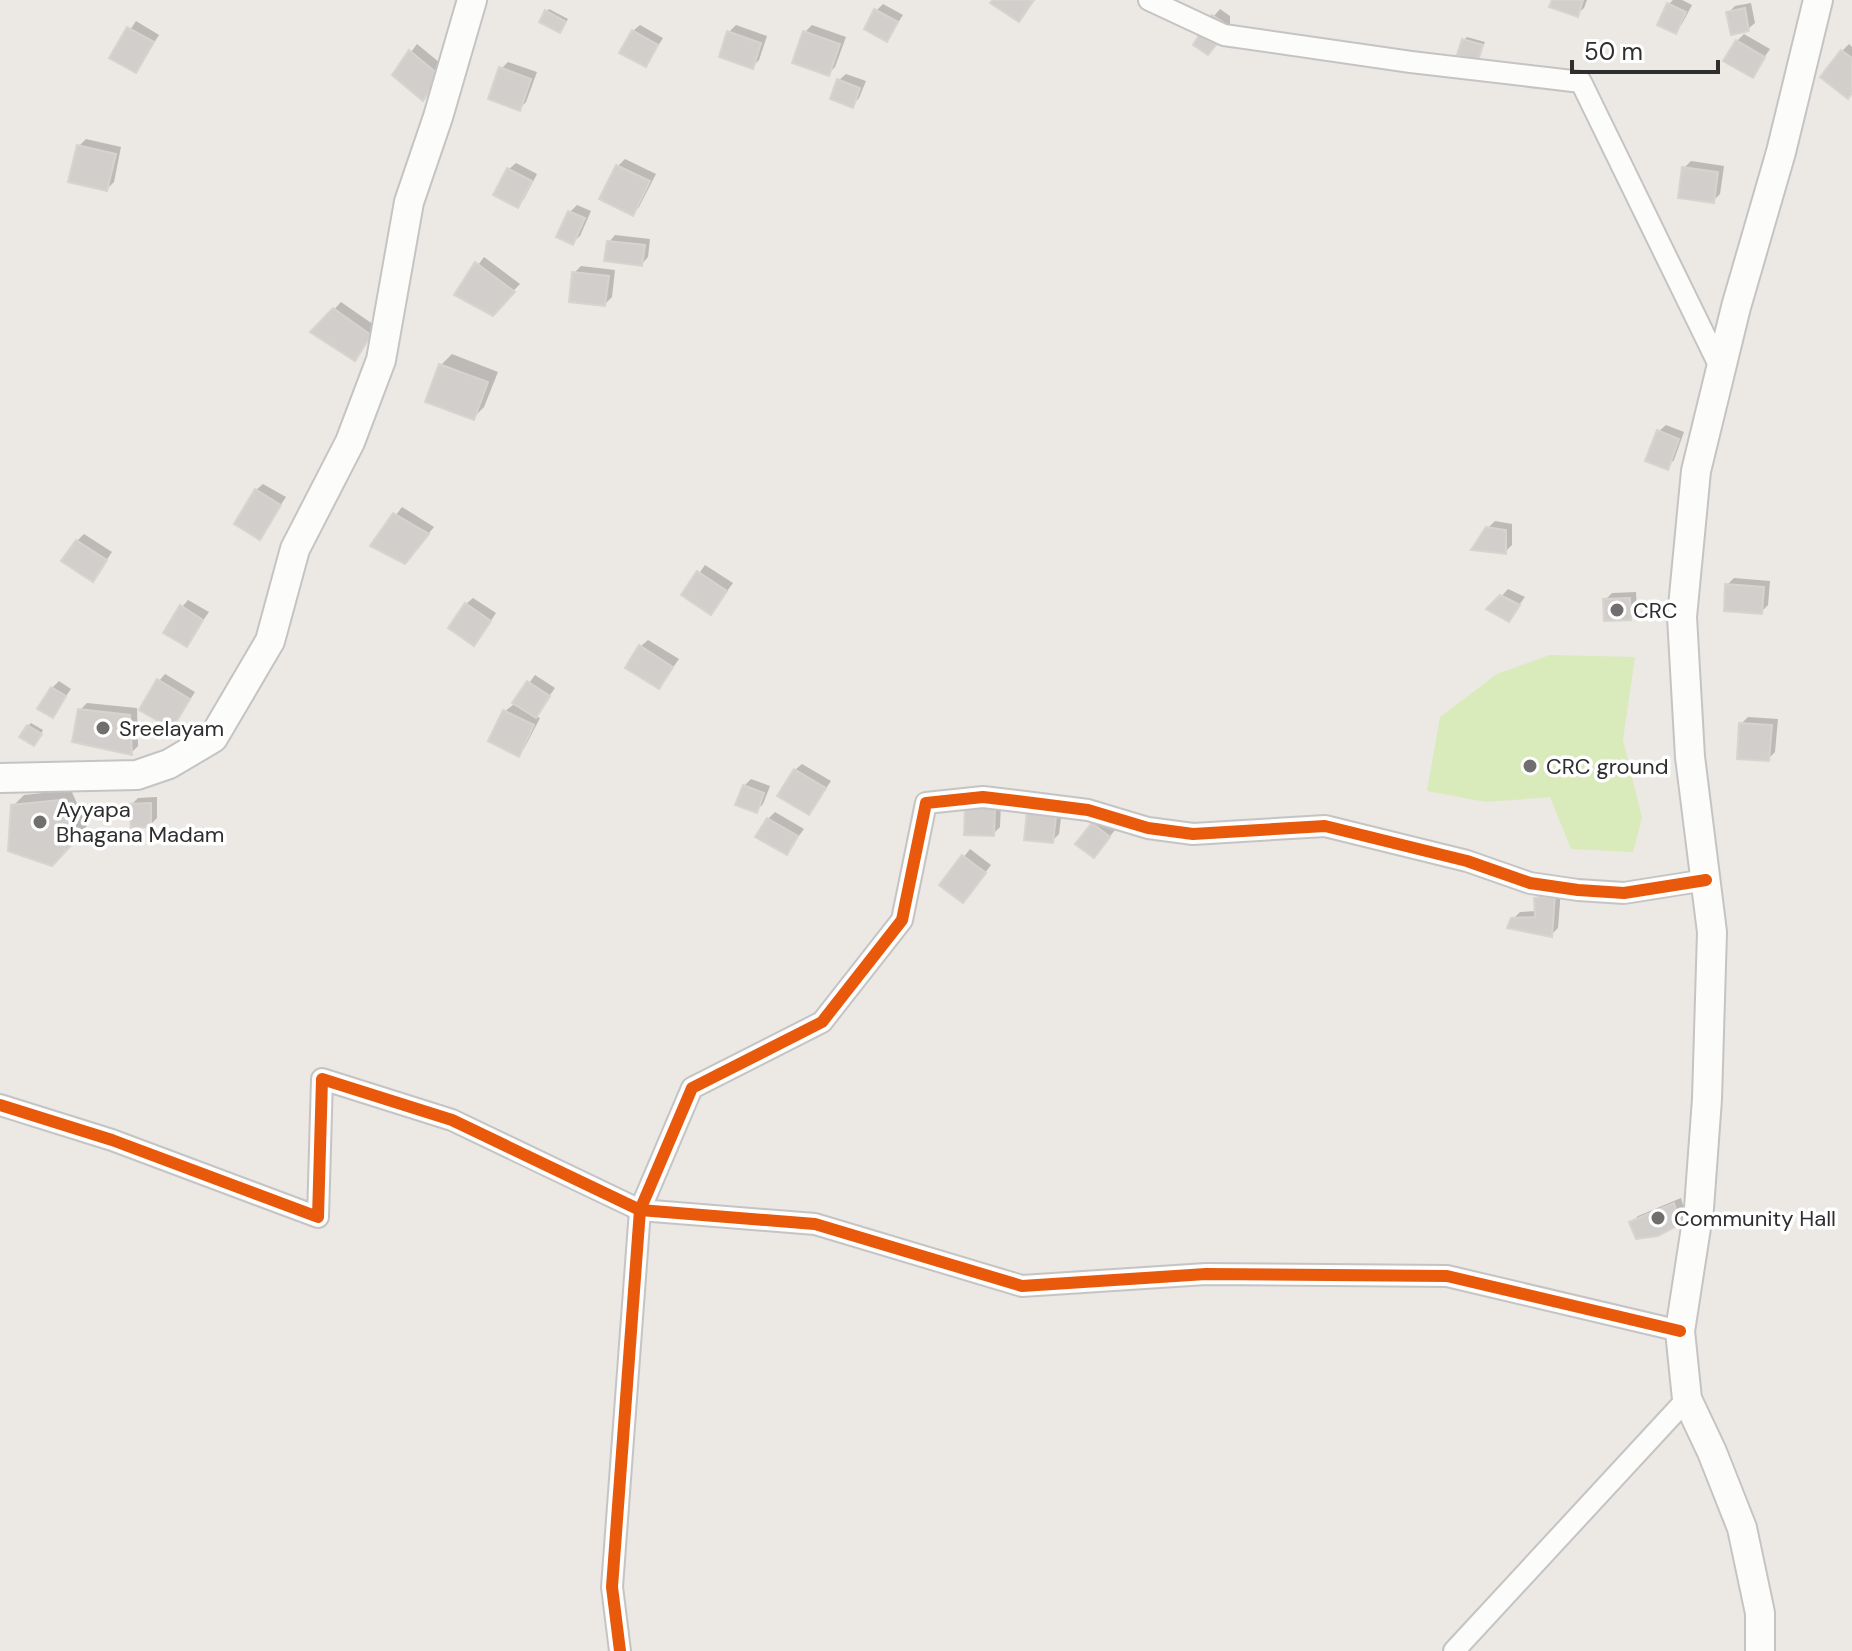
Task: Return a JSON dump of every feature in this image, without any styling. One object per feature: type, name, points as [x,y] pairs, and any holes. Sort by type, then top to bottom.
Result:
[{"type":"street","points":[[0,778],[137,775],[169,764],[213,738],[270,641],[295,549],[350,442],[381,360],[409,202],[472,0]]},
{"type":"street","points":[[1149,0],[1224,35],[1581,82],[1721,369]]},
{"type":"street","points":[[1760,1651],[1760,1613],[1742,1528],[1687,1399],[1680,1331],[1699,1208],[1707,1099],[1712,932],[1690,757],[1682,617],[1696,471],[1818,0]]},
{"type":"street","points":[[620,1651],[612,1587],[640,1210],[692,1088],[822,1022],[902,920],[926,803],[983,797],[1088,810],[1148,828],[1193,834],[1325,826],[1467,861],[1530,883],[1578,890],[1624,893],[1706,880]]},
{"type":"street","points":[[0,1105],[112,1140],[318,1217],[322,1079],[452,1120],[640,1210],[815,1224],[1022,1286],[1206,1274],[1447,1276],[1680,1331]]},
{"type":"street","points":[[1454,1651],[1687,1399]]},
{"type":"green space","name":"CRC ground","points":[[1550,655],[1635,657],[1623,740],[1642,818],[1633,852],[1571,849],[1550,797],[1486,802],[1427,791],[1440,717],[1497,674]]},
{"type":"building","points":[[993,0],[1034,0],[1019,22],[990,3]]},
{"type":"building","points":[[1552,0],[1583,0],[1578,17],[1549,7]]},
{"type":"building","points":[[1667,3],[1686,12],[1676,34],[1657,25]]},
{"type":"building","points":[[1745,8],[1749,31],[1731,35],[1726,12]]},
{"type":"building","points":[[874,9],[898,22],[887,42],[864,29]]},
{"type":"building","points":[[545,10],[566,22],[560,33],[539,22]]},
{"type":"building","points":[[1212,15],[1224,23],[1224,35],[1208,55],[1193,45]]},
{"type":"building","points":[[127,27],[154,42],[136,73],[109,58]]},
{"type":"building","points":[[632,30],[658,45],[646,67],[619,53]]},
{"type":"building","points":[[727,31],[761,43],[753,69],[719,57]]},
{"type":"building","points":[[803,31],[840,44],[829,76],[792,63]]},
{"type":"building","points":[[1462,39],[1483,45],[1478,61],[1457,55]]},
{"type":"building","points":[[1736,40],[1765,57],[1753,78],[1723,61]]},
{"type":"building","points":[[409,50],[439,75],[423,101],[392,75]]},
{"type":"building","points":[[1841,50],[1852,58],[1852,93],[1848,99],[1820,77]]},
{"type":"building","points":[[499,67],[531,79],[520,111],[488,99]]},
{"type":"building","points":[[837,79],[860,88],[853,108],[830,99]]},
{"type":"building","points":[[77,145],[116,154],[107,191],[68,182]]},
{"type":"building","points":[[616,165],[650,181],[633,216],[599,199]]},
{"type":"building","points":[[1682,167],[1718,172],[1714,203],[1678,198]]},
{"type":"building","points":[[507,168],[532,181],[518,208],[493,195]]},
{"type":"building","points":[[568,211],[585,218],[573,245],[556,237]]},
{"type":"building","points":[[607,241],[645,245],[642,266],[604,261]]},
{"type":"building","points":[[475,262],[515,292],[493,316],[454,295]]},
{"type":"building","points":[[572,272],[609,276],[605,306],[569,302]]},
{"type":"building","points":[[333,308],[371,335],[355,361],[310,332]]},
{"type":"building","points":[[439,364],[488,382],[474,420],[425,402]]},
{"type":"building","points":[[1657,430],[1679,439],[1668,470],[1645,461]]},
{"type":"building","points":[[255,489],[281,505],[260,540],[234,524]]},
{"type":"building","points":[[393,513],[429,534],[405,564],[370,546]]},
{"type":"building","points":[[1486,527],[1506,530],[1506,554],[1471,550]]},
{"type":"building","points":[[76,540],[107,560],[93,582],[61,561]]},
{"type":"building","points":[[697,571],[727,591],[711,615],[681,595]]},
{"type":"building","points":[[1725,584],[1764,587],[1762,614],[1724,611]]},
{"type":"building","points":[[1500,595],[1520,605],[1509,622],[1486,609]]},
{"type":"building","name":"CRC","points":[[1630,598],[1631,620],[1604,621],[1603,599]]},
{"type":"building","points":[[465,603],[491,621],[474,646],[448,628]]},
{"type":"building","points":[[180,605],[203,620],[187,647],[163,633]]},
{"type":"building","points":[[639,645],[673,667],[659,689],[625,668]]},
{"type":"building","points":[[157,679],[190,699],[172,729],[139,710]]},
{"type":"building","points":[[527,681],[550,696],[536,718],[512,703]]},
{"type":"building","points":[[51,687],[66,696],[53,718],[37,709]]},
{"type":"building","name":"Sreelayam","points":[[78,709],[130,715],[132,755],[72,742]]},
{"type":"building","points":[[503,710],[534,725],[519,757],[488,741]]},
{"type":"building","points":[[1739,723],[1772,725],[1769,761],[1737,759]]},
{"type":"building","points":[[27,725],[42,734],[34,746],[19,737]]},
{"type":"building","points":[[794,769],[826,788],[809,815],[777,796]]},
{"type":"building","points":[[743,785],[764,793],[757,813],[735,805]]},
{"type":"building","name":"Ayyapa Bhagana Madam","points":[[60,800],[77,839],[52,866],[8,851],[11,805]]},
{"type":"building","points":[[151,803],[151,827],[131,828],[129,804]]},
{"type":"building","points":[[965,807],[995,808],[994,836],[964,835]]},
{"type":"building","points":[[1027,812],[1056,816],[1053,843],[1024,840]]},
{"type":"building","points":[[767,818],[798,836],[787,855],[755,837]]},
{"type":"building","points":[[1092,823],[1110,837],[1094,858],[1075,844]]},
{"type":"building","points":[[962,855],[986,873],[963,903],[939,885]]},
{"type":"building","points":[[1555,895],[1552,937],[1507,928],[1511,918],[1535,917],[1534,898]]},
{"type":"building","name":"Community Hall","points":[[1674,1203],[1680,1224],[1658,1236],[1636,1239],[1629,1222]]},
{"type":"cycle path","points":[[620,1651],[612,1587],[640,1210],[692,1088],[822,1022],[902,920],[926,803],[983,797],[1088,810],[1148,828],[1193,834],[1325,826],[1467,861],[1530,883],[1578,890],[1624,893],[1706,880]]},
{"type":"cycle path","points":[[0,1105],[112,1140],[318,1217],[322,1079],[452,1120],[640,1210],[815,1224],[1022,1286],[1206,1274],[1447,1276],[1680,1331]]},
{"type":"place","name":"CRC","points":[[1617,610]]},
{"type":"place","name":"Sreelayam","points":[[103,728]]},
{"type":"place","name":"CRC ground","points":[[1530,766]]},
{"type":"place","name":"Ayyapa Bhagana Madam","points":[[40,822]]},
{"type":"place","name":"Community Hall","points":[[1658,1218]]}]
